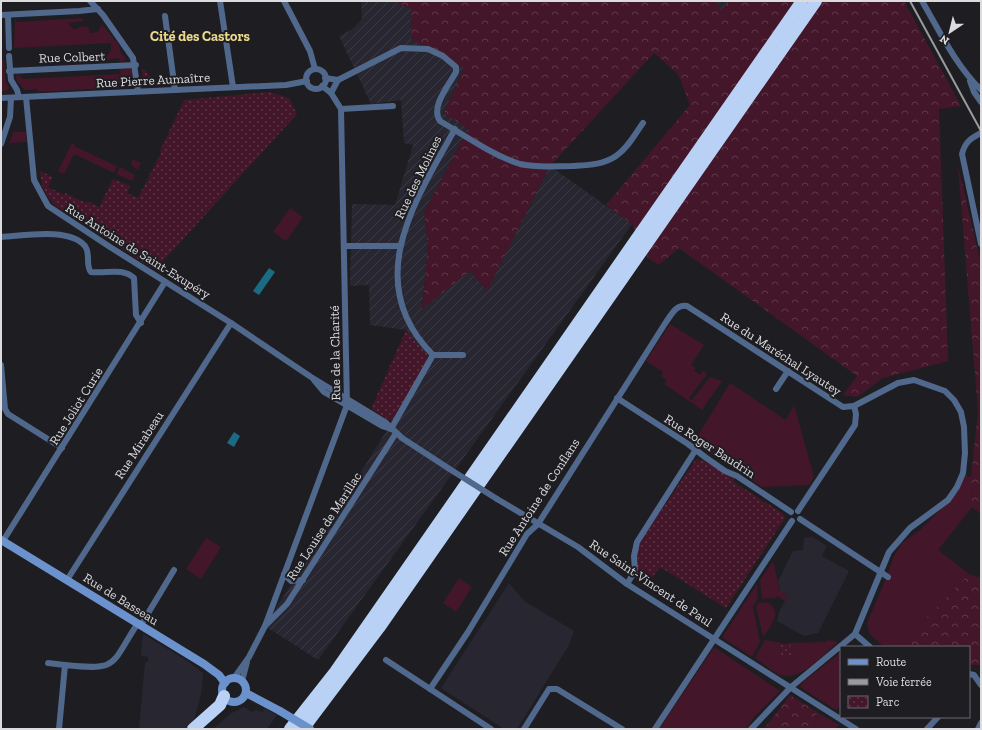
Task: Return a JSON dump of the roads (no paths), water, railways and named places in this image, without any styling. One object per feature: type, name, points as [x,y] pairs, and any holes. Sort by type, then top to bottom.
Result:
[{"type":"highway","points":[[290,729],[332,674],[802,1]]},
{"type":"highway","points":[[303,729],[379,628],[816,1]]},
{"type":"highway","points":[[285,729],[319,686],[332,674]]},
{"type":"highway","points":[[193,729],[227,699]]},
{"type":"highway","points":[[201,729],[227,699]]},
{"type":"street","points":[[90,1],[98,9],[129,52],[136,65],[138,91]]},
{"type":"street","points":[[220,1],[233,87]]},
{"type":"street","points":[[284,1],[310,51],[315,69]]},
{"type":"street","points":[[922,1],[955,58],[981,90]]},
{"type":"street","points":[[1,15],[88,11],[98,9]]},
{"type":"street","points":[[8,15],[9,48]]},
{"type":"street","points":[[165,16],[175,90]]},
{"type":"street","points":[[331,93],[338,80],[401,48],[428,49],[443,56],[456,67],[456,72],[437,109],[437,117],[440,121],[505,158],[521,164],[533,166],[592,165],[605,162],[616,156],[627,146],[643,123]]},
{"type":"street","points":[[9,56],[9,71],[19,97]]},
{"type":"street","name":"Rue Colbert","points":[[9,71],[136,65]]},
{"type":"street","points":[[315,69],[323,72],[325,78],[322,86]]},
{"type":"street","points":[[315,69],[308,73],[307,82],[314,88],[322,86]]},
{"type":"street","points":[[325,78],[338,80]]},
{"type":"street","points":[[970,78],[974,92],[981,102]]},
{"type":"street","name":"Rue Pierre Aumaître","points":[[1,98],[286,85],[307,82]]},
{"type":"street","points":[[322,86],[331,93],[341,109],[393,106]]},
{"type":"street","name":"Rue Antoine de Saint-Exupéry","points":[[26,97],[34,180],[46,202],[70,222],[231,323],[347,402],[385,422],[393,431],[497,499]]},
{"type":"street","points":[[1,144],[10,117],[11,98]]},
{"type":"street","name":"Rue de la Charité","points":[[238,680],[265,626],[347,402],[341,109]]},
{"type":"street","name":"Rue des Molines","points":[[433,355],[406,321],[399,300],[397,268],[400,246],[412,211],[455,130]]},
{"type":"street","points":[[978,134],[964,145],[962,154],[981,244]]},
{"type":"street","points":[[1,237],[63,234],[78,240],[87,251],[89,269],[91,272],[126,272],[134,278],[136,315],[141,323]]},
{"type":"street","points":[[344,246],[400,246]]},
{"type":"street","name":"Rue Joliot Curie","points":[[2,540],[141,323],[165,282]]},
{"type":"street","name":"Rue Antoine de Conflans","points":[[430,689],[468,632],[527,534],[538,524],[617,398],[677,307],[681,305],[687,306]]},
{"type":"street","name":"Rue du Maréchal Lyautey","points":[[687,306],[843,407],[854,406],[898,383],[914,380],[945,391],[961,412],[966,453],[963,473],[957,487],[948,500],[902,536],[889,552],[882,573],[855,634],[841,646]]},
{"type":"street","name":"Rue Mirabeau","points":[[67,580],[231,323]]},
{"type":"street","points":[[393,431],[433,355],[463,355]]},
{"type":"street","points":[[1,365],[5,409],[8,414],[62,448]]},
{"type":"street","points":[[776,389],[788,371]]},
{"type":"street","name":"Rue Roger Baudrin","points":[[617,398],[688,444],[695,451],[725,471],[737,476],[791,512]]},
{"type":"street","points":[[792,521],[789,518],[791,512],[798,511],[855,425],[856,414],[854,406]]},
{"type":"street","name":"Rue Louise de Marillac","points":[[265,626],[283,609],[303,580],[393,431]]},
{"type":"street","points":[[628,584],[635,571],[634,556],[637,542],[695,451]]},
{"type":"street","name":"Rue Saint-Vincent de Paul","points":[[497,499],[594,558],[628,584],[856,729]]},
{"type":"street","points":[[798,511],[801,516],[800,519]]},
{"type":"street","points":[[800,519],[888,576]]},
{"type":"street","points":[[792,521],[797,522],[800,519]]},
{"type":"street","points":[[655,729],[792,521]]},
{"type":"street","name":"Rue de Basseau","points":[[2,540],[204,664],[225,682]]},
{"type":"street","points":[[48,663],[100,668],[108,666],[119,655],[174,570]]},
{"type":"street","points":[[284,574],[291,581],[303,580]]},
{"type":"street","points":[[855,634],[869,646]]},
{"type":"street","name":"Rue du Maréchal Lyautey","points":[[752,729],[791,687],[840,646]]},
{"type":"street","points":[[386,660],[491,729]]},
{"type":"street","points":[[59,729],[65,665]]},
{"type":"street","points":[[970,674],[974,675],[981,685]]},
{"type":"street","points":[[238,680],[246,688],[246,693],[241,700],[227,699],[222,689],[225,682],[238,680]]},
{"type":"street","points":[[524,729],[549,690],[553,688],[622,729]]},
{"type":"street","points":[[246,693],[310,729]]},
{"type":"street","points":[[927,729],[937,718]]},
{"type":"street","points":[[978,729],[981,723]]},
{"type":"water","points":[[269,268],[275,272],[259,295],[253,291]]},
{"type":"water","points":[[234,432],[240,436],[234,447],[227,443]]},
{"type":"railway","points":[[910,1],[981,131]]},
{"type":"district","name":"Cité des Castors","points":[[200,36]]}]
